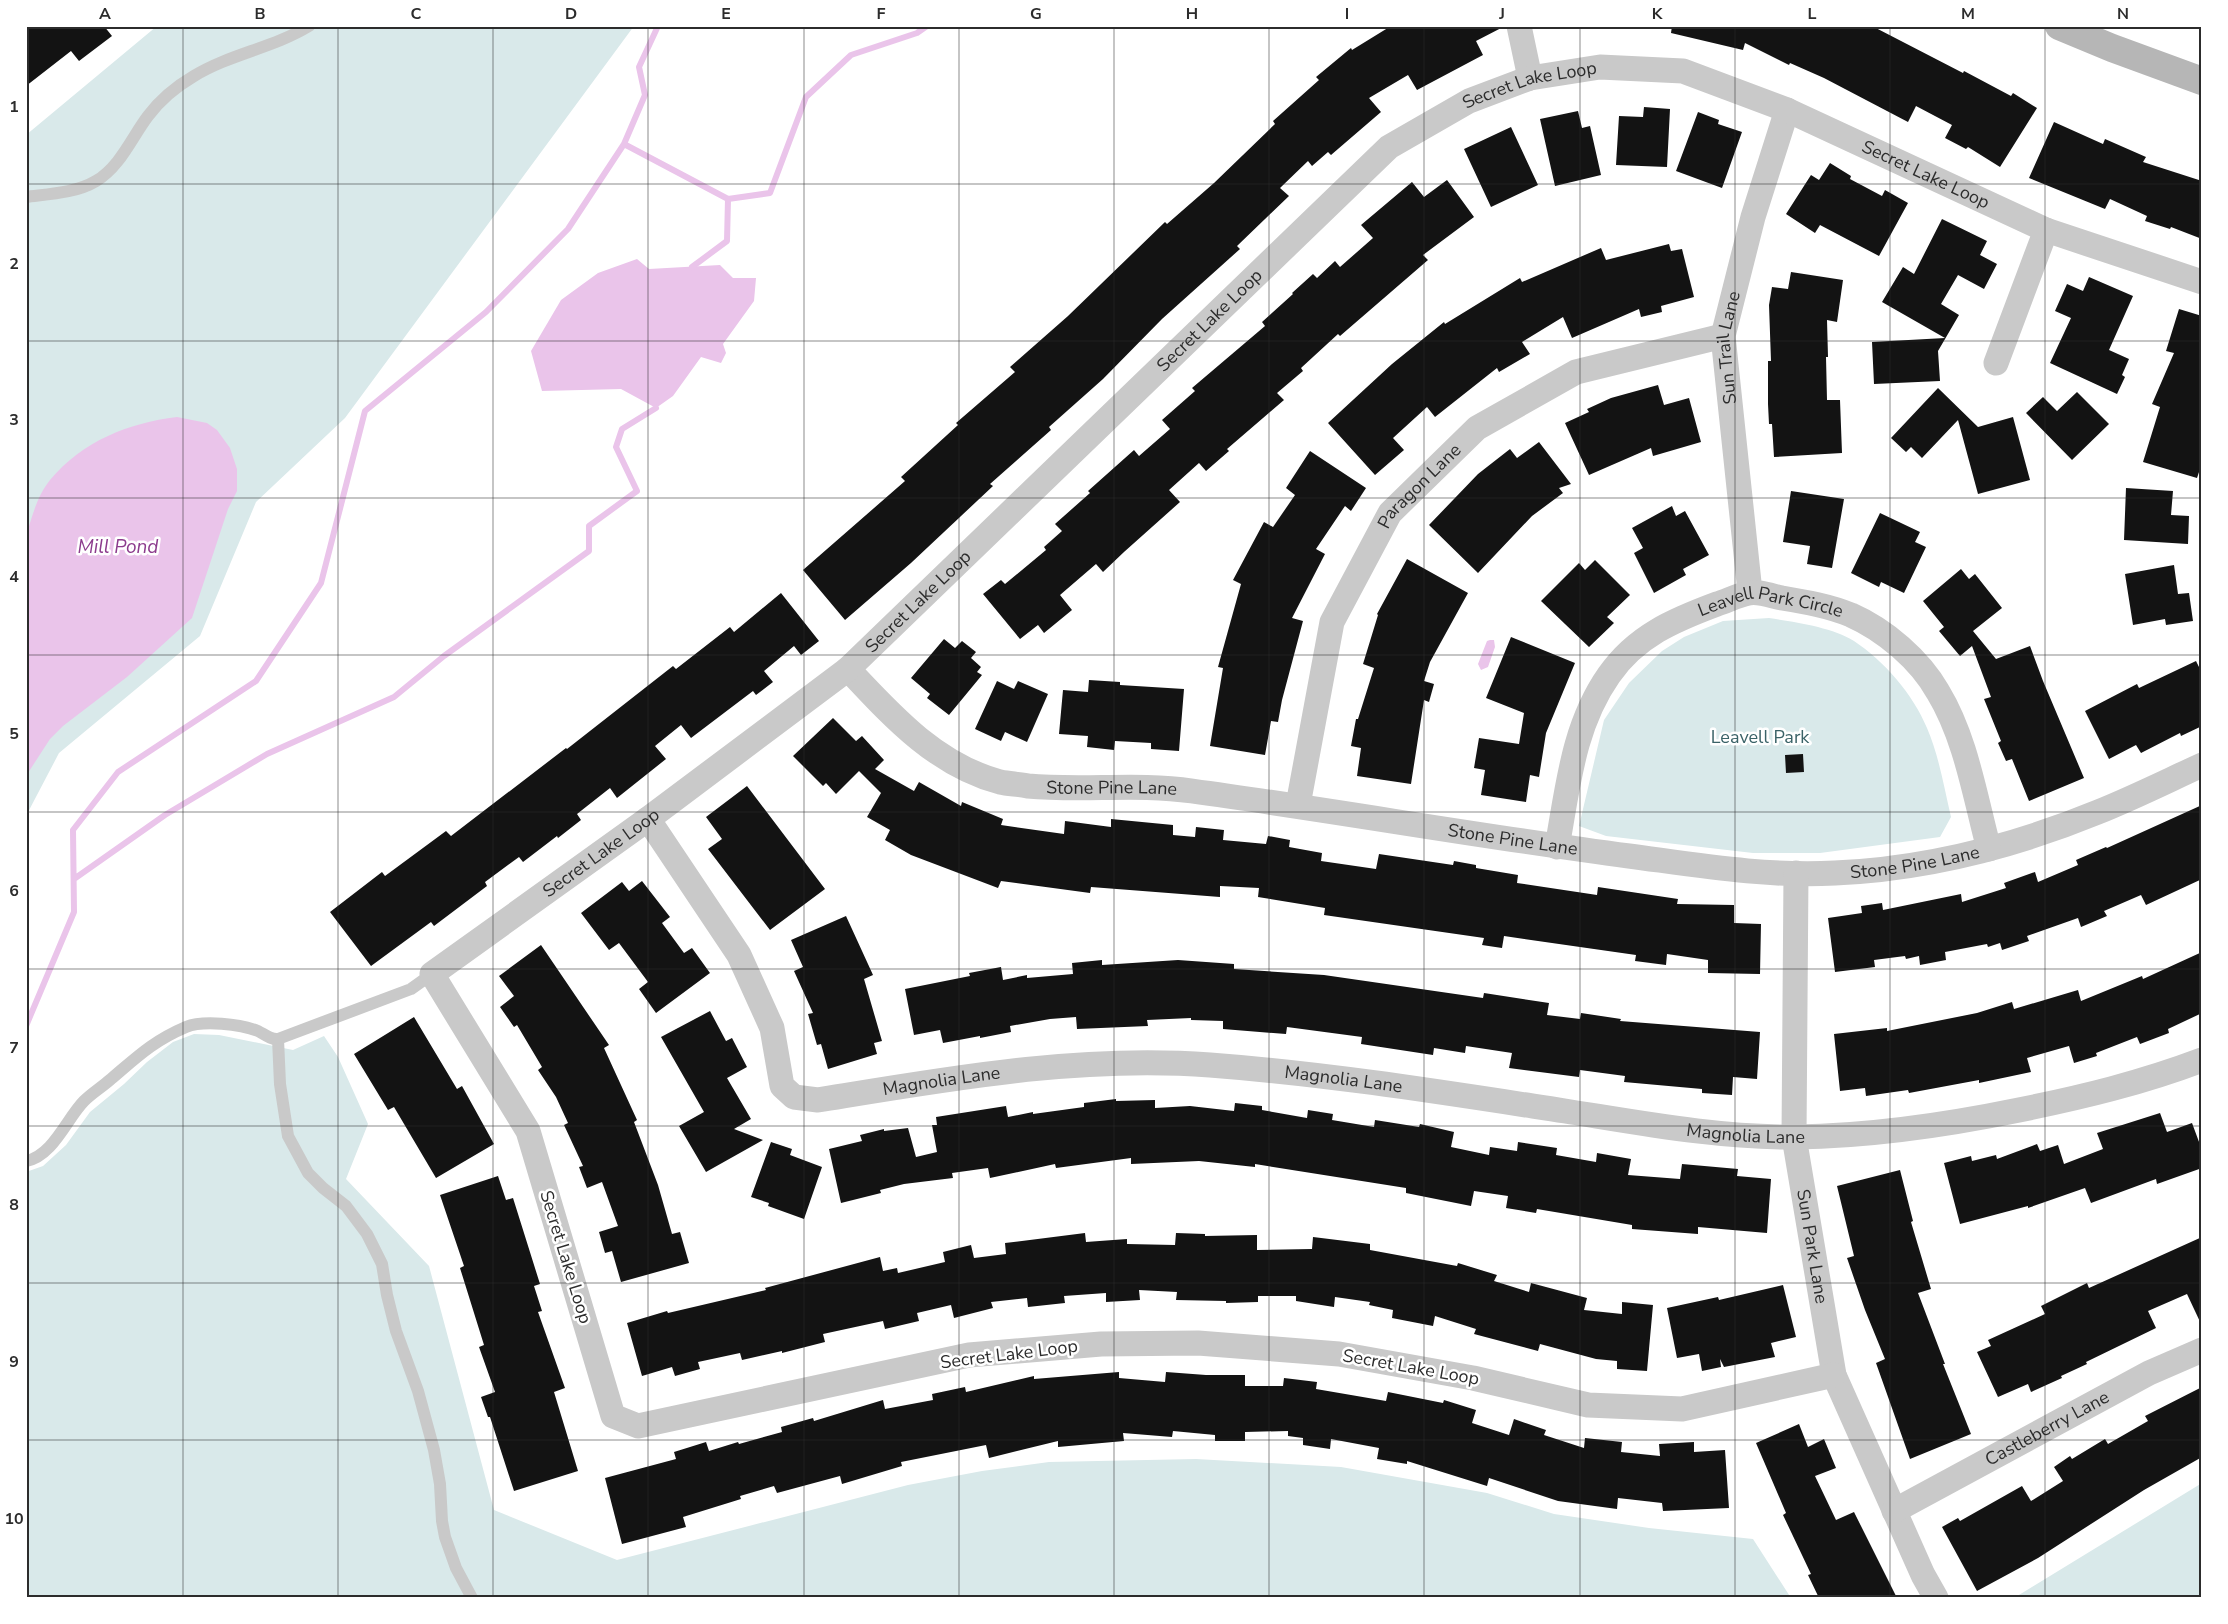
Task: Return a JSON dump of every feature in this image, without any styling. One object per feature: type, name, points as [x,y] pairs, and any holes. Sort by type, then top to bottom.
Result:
[{"type":"main road","points":[[2060,26],[2122,52],[2202,81]]},
{"type":"street","points":[[1519,26],[1530,78]]},
{"type":"street","name":"Secret Lake Loop","points":[[1834,1375],[1682,1410],[1588,1405],[1473,1378],[1339,1354],[1198,1343],[1101,1344],[970,1355],[638,1426],[613,1416],[528,1131],[432,974],[648,819],[848,669],[1389,147],[1469,101],[1530,78],[1600,67],[1683,70],[1787,110],[2046,230],[2202,282]]},
{"type":"street","name":"Sun Trail Lane","points":[[1750,592],[1723,336],[1753,217],[1787,110]]},
{"type":"street","points":[[1996,363],[2046,230]]},
{"type":"street","name":"Paragon Lane","points":[[1298,805],[1332,622],[1390,513],[1477,428],[1576,372],[1723,336]]},
{"type":"street","name":"Leavell Park Circle","points":[[1557,847],[1575,749],[1591,704],[1610,674],[1639,641],[1676,619],[1750,592],[1815,603],[1852,616],[1886,636],[1915,661],[1938,691],[1952,719],[1989,849]]},
{"type":"street","name":"Stone Pine Lane","points":[[848,669],[900,724],[930,748],[963,768],[1002,783],[1054,788],[1175,788],[1298,805],[1557,847],[1748,871],[1835,873],[1917,865],[1989,849],[2096,813],[2202,765]]},
{"type":"street","name":"Magnolia Lane","points":[[648,819],[739,956],[772,1028],[782,1086],[794,1097],[818,1100],[972,1075],[1106,1064],[1205,1065],[1334,1076],[1691,1131],[1794,1137],[1893,1131],[1975,1119],[2082,1097],[2152,1079],[2202,1060]]},
{"type":"street","name":"Sun Park Lane","points":[[1796,873],[1794,1137],[1834,1375],[1923,1575],[1936,1598]]},
{"type":"street","name":"Castleberry Lane","points":[[1894,1510],[2149,1373],[2202,1350]]},
{"type":"lane","points":[[26,197],[73,190],[96,181],[108,172],[149,115],[170,92],[194,76],[223,61],[280,40],[309,26]]},
{"type":"lane","points":[[26,1161],[44,1151],[64,1130],[83,1102],[139,1054],[164,1037],[189,1026],[226,1024],[257,1031],[274,1040],[410,989],[432,974]]},
{"type":"lane","points":[[278,1039],[280,1084],[288,1136],[308,1173],[346,1206],[367,1234],[382,1264],[394,1322],[418,1391],[434,1450],[440,1484],[445,1537],[456,1568],[472,1598]]},
{"type":"green space","points":[[157,26],[634,26],[345,418],[256,502],[200,636],[59,753],[26,816],[26,135]]},
{"type":"green space","name":"Leavell Park","points":[[1769,618],[1813,626],[1845,636],[1876,658],[1906,691],[1927,728],[1941,772],[1951,817],[1940,837],[1820,853],[1753,853],[1606,836],[1579,826],[1604,720],[1629,683],[1662,651],[1684,637],[1723,621]]},
{"type":"green space","points":[[194,1034],[219,1035],[293,1050],[324,1036],[338,1057],[368,1124],[346,1179],[429,1266],[494,1510],[617,1560],[908,1485],[982,1471],[1049,1462],[1196,1459],[1341,1467],[1487,1493],[1554,1514],[1649,1528],[1753,1539],[1791,1598],[26,1598],[26,1172],[43,1166],[66,1145],[90,1112],[147,1062],[173,1042]]},
{"type":"green space","points":[[2202,1483],[2202,1598],[2014,1598]]},
{"type":"water","points":[[637,259],[649,269],[720,265],[733,278],[756,278],[754,301],[723,344],[726,353],[721,363],[701,357],[673,396],[656,408],[621,389],[542,391],[531,351],[561,300],[598,273]]},
{"type":"water","name":"Mill Pond","points":[[177,417],[207,423],[217,430],[230,448],[237,469],[237,491],[228,509],[192,618],[127,677],[63,726],[50,739],[26,776],[26,536],[38,500],[45,486],[63,466],[92,445],[124,429]]},
{"type":"water","points":[[1494,640],[1495,647],[1488,667],[1481,670],[1478,664],[1487,641]]},
{"type":"building","points":[[26,26],[104,26],[112,36],[79,61],[71,51],[26,86]]},
{"type":"building","points":[[1391,26],[1505,26],[1476,41],[1483,55],[1417,90],[1408,75],[1369,98],[1381,112],[1331,155],[1328,152],[1312,166],[1308,161],[1280,188],[1289,196],[1237,246],[1240,249],[1162,319],[1103,379],[1049,427],[1051,430],[990,484],[993,486],[911,563],[845,620],[803,570],[905,481],[901,477],[958,425],[956,423],[1015,372],[1010,367],[1068,316],[1165,222],[1167,224],[1214,183],[1275,124],[1273,121],[1319,80],[1316,77],[1351,48],[1352,50]]},
{"type":"building","points":[[1672,26],[1872,26],[2011,96],[2013,93],[2037,108],[2000,167],[1968,147],[1966,149],[1945,138],[1952,125],[1916,106],[1908,122],[1824,78],[1790,63],[1789,65],[1745,43],[1743,50],[1671,33]]},
{"type":"building","points":[[1644,107],[1670,109],[1667,167],[1616,165],[1619,116],[1643,117]]},
{"type":"building","points":[[1578,111],[1582,128],[1590,126],[1601,175],[1555,186],[1540,119]]},
{"type":"building","points":[[1698,112],[1719,120],[1718,124],[1742,132],[1722,188],[1676,171]]},
{"type":"building","points":[[2054,122],[2103,144],[2105,139],[2146,157],[2143,162],[2202,181],[2202,239],[2171,227],[2170,229],[2145,221],[2147,216],[2110,199],[2105,209],[2029,178]]},
{"type":"building","points":[[1511,127],[1538,185],[1491,207],[1464,149]]},
{"type":"building","points":[[1830,163],[1851,176],[1850,179],[1882,196],[1885,190],[1908,203],[1879,256],[1820,225],[1815,233],[1786,214],[1811,175],[1819,180]]},
{"type":"building","points":[[1447,180],[1474,217],[1423,255],[1428,260],[1340,336],[1338,334],[1301,368],[1303,371],[1277,393],[1284,400],[1227,449],[1229,451],[1206,471],[1199,463],[1169,490],[1180,502],[1103,572],[1096,564],[1060,595],[1072,610],[1044,633],[1038,625],[1020,639],[983,594],[1001,580],[1005,584],[1046,550],[1044,547],[1062,531],[1055,524],[1090,493],[1088,491],[1134,450],[1139,456],[1170,429],[1162,420],[1195,391],[1192,388],[1265,326],[1262,322],[1292,293],[1313,274],[1317,278],[1335,261],[1340,267],[1373,238],[1361,225],[1412,182],[1424,197]]},
{"type":"building","points":[[1942,219],[1987,241],[1980,255],[1997,264],[1984,289],[1958,275],[1941,304],[1959,315],[1938,351],[1940,381],[1874,384],[1872,342],[1945,338],[1882,302],[1903,267],[1914,274]]},
{"type":"building","points":[[1669,244],[1671,251],[1682,249],[1694,297],[1661,306],[1662,312],[1641,317],[1639,309],[1572,338],[1563,317],[1522,342],[1530,354],[1499,372],[1497,368],[1435,417],[1427,407],[1393,438],[1404,450],[1375,475],[1328,423],[1392,364],[1444,322],[1445,324],[1520,278],[1522,282],[1601,248],[1606,260]]},
{"type":"building","points":[[1791,272],[1843,280],[1837,322],[1827,320],[1828,357],[1826,357],[1827,400],[1840,400],[1842,453],[1774,457],[1772,424],[1769,424],[1768,404],[1768,361],[1771,361],[1769,305],[1772,287],[1788,289]]},
{"type":"building","points":[[2089,277],[2133,296],[2109,350],[2129,359],[2122,375],[2125,377],[2117,394],[2050,363],[2071,318],[2055,311],[2067,284],[2083,291]]},
{"type":"building","points":[[2179,309],[2202,316],[2202,463],[2197,478],[2143,462],[2160,407],[2152,404],[2174,353],[2166,351]]},
{"type":"building","points":[[1658,385],[1664,405],[1689,398],[1701,442],[1653,456],[1651,448],[1589,475],[1565,423],[1589,412],[1587,409],[1611,398]]},
{"type":"building","points":[[1938,388],[1978,427],[2013,417],[2030,480],[1978,494],[1958,420],[1922,458],[1911,447],[1906,452],[1891,438]]},
{"type":"building","points":[[2077,392],[2109,424],[2072,460],[2026,413],[2043,397],[2057,411]]},
{"type":"building","points":[[1539,442],[1571,484],[1559,488],[1563,493],[1532,516],[1478,573],[1429,525],[1478,474],[1510,449],[1517,458]]},
{"type":"building","points":[[1310,451],[1366,488],[1351,511],[1345,506],[1316,549],[1325,554],[1292,618],[1303,621],[1278,722],[1271,721],[1265,755],[1210,746],[1223,668],[1218,667],[1241,584],[1233,580],[1264,522],[1273,527],[1295,495],[1286,488]]},
{"type":"building","points":[[2126,488],[2173,491],[2171,515],[2189,516],[2188,544],[2124,540]]},
{"type":"building","points":[[1791,491],[1844,499],[1832,568],[1807,564],[1810,546],[1783,542]]},
{"type":"building","points":[[1672,506],[1676,516],[1685,511],[1709,555],[1683,569],[1686,575],[1654,593],[1634,553],[1643,548],[1632,528]]},
{"type":"building","points":[[1880,513],[1920,532],[1915,542],[1926,547],[1904,593],[1881,582],[1879,587],[1851,573]]},
{"type":"building","points":[[1407,559],[1468,593],[1430,662],[1424,681],[1434,684],[1429,702],[1424,700],[1411,784],[1357,776],[1361,748],[1351,746],[1356,719],[1358,719],[1374,668],[1363,664],[1377,614]]},
{"type":"building","points":[[1595,560],[1630,595],[1607,617],[1614,623],[1589,647],[1541,601],[1579,563],[1585,570]]},
{"type":"building","points":[[2174,565],[2178,594],[2189,593],[2193,621],[2166,625],[2165,619],[2133,625],[2125,574]]},
{"type":"building","points":[[1961,569],[1969,579],[1975,574],[2002,608],[1973,631],[1996,659],[2030,646],[2084,778],[2029,801],[2012,759],[2006,761],[1998,743],[2001,741],[1984,699],[1991,697],[1972,646],[1960,656],[1939,631],[1944,627],[1923,601]]},
{"type":"building","points":[[781,593],[819,641],[801,655],[794,646],[764,671],[773,682],[756,695],[753,691],[691,738],[681,725],[655,746],[666,759],[617,798],[610,788],[577,814],[581,820],[558,838],[557,836],[523,862],[519,857],[485,882],[487,886],[434,926],[431,922],[371,966],[330,912],[382,872],[385,876],[446,831],[451,836],[673,666],[676,669],[730,627],[734,632]]},
{"type":"building","points":[[1511,637],[1575,663],[1546,733],[1539,777],[1530,775],[1526,802],[1481,795],[1485,770],[1474,768],[1479,738],[1519,744],[1524,713],[1486,698]]},
{"type":"building","points":[[944,639],[955,648],[962,641],[976,652],[971,658],[981,667],[977,672],[982,675],[949,715],[927,698],[930,694],[911,678]]},
{"type":"building","points":[[2196,661],[2202,673],[2202,726],[2181,736],[2180,733],[2141,753],[2136,745],[2109,759],[2085,711],[2137,684],[2139,688]]},
{"type":"building","points":[[1089,680],[1120,682],[1120,685],[1184,689],[1179,751],[1151,749],[1151,743],[1115,741],[1114,750],[1087,747],[1088,736],[1059,734],[1063,690],[1088,692]]},
{"type":"building","points":[[997,681],[1014,689],[1018,681],[1048,694],[1027,742],[1005,732],[1001,741],[975,729]]},
{"type":"building","points":[[833,718],[856,741],[862,736],[884,760],[875,769],[914,791],[919,782],[961,806],[962,802],[1003,819],[1001,825],[1064,834],[1065,821],[1111,827],[1111,819],[1173,825],[1173,835],[1195,837],[1196,827],[1224,830],[1223,840],[1266,844],[1268,836],[1290,840],[1289,847],[1322,853],[1321,861],[1376,869],[1379,854],[1453,865],[1454,861],[1476,865],[1476,868],[1518,875],[1517,883],[1597,895],[1598,887],[1678,899],[1677,904],[1734,905],[1734,923],[1761,924],[1760,974],[1708,973],[1708,960],[1667,954],[1666,965],[1635,961],[1636,955],[1504,936],[1502,948],[1482,945],[1484,938],[1324,915],[1325,908],[1258,897],[1259,888],[1220,886],[1220,897],[1091,887],[1090,893],[1001,881],[998,888],[911,855],[885,840],[890,830],[867,817],[881,793],[859,771],[836,794],[826,783],[823,786],[793,756]]},
{"type":"building","points":[[1803,754],[1804,772],[1786,773],[1785,755]]},
{"type":"building","points":[[747,786],[825,889],[770,930],[708,849],[722,839],[706,817]]},
{"type":"building","points":[[2202,805],[2202,879],[2146,905],[2141,895],[2104,911],[2107,916],[2081,927],[2078,918],[2027,936],[2029,941],[2002,950],[2000,943],[1988,947],[1987,944],[1945,952],[1946,960],[1920,965],[1919,956],[1906,959],[1905,956],[1874,960],[1875,967],[1835,972],[1828,918],[1862,913],[1861,906],[1882,903],[1883,910],[1961,894],[1962,902],[2006,888],[2004,883],[2035,872],[2038,882],[2078,865],[2076,860]]},
{"type":"building","points":[[642,881],[670,917],[662,923],[684,953],[692,948],[710,973],[656,1013],[639,989],[648,982],[619,943],[609,950],[581,913],[622,882],[629,891]]},
{"type":"building","points":[[846,916],[873,975],[864,979],[882,1041],[874,1043],[877,1054],[828,1069],[821,1044],[817,1045],[808,1014],[813,1013],[794,971],[803,967],[791,940]]},
{"type":"building","points":[[541,945],[609,1045],[604,1048],[637,1120],[634,1122],[658,1185],[672,1234],[680,1232],[689,1263],[621,1282],[612,1251],[605,1253],[599,1232],[618,1226],[602,1182],[587,1188],[579,1167],[583,1166],[564,1125],[568,1123],[556,1097],[538,1070],[542,1067],[517,1025],[514,1027],[500,1007],[514,996],[499,976]]},
{"type":"building","points":[[2202,952],[2202,1013],[2168,1029],[2169,1033],[2140,1044],[2137,1037],[2096,1053],[2097,1056],[2074,1063],[2069,1046],[2027,1058],[2031,1072],[1979,1083],[1979,1080],[1909,1093],[1908,1090],[1866,1096],[1865,1088],[1840,1091],[1834,1034],[1887,1028],[1887,1031],[1977,1013],[2012,1002],[2014,1009],[2078,990],[2081,1001],[2142,976],[2143,979]]},
{"type":"building","points":[[1102,960],[1102,965],[1178,960],[1234,964],[1234,969],[1324,975],[1483,998],[1484,993],[1549,1003],[1547,1015],[1580,1019],[1581,1013],[1621,1019],[1620,1021],[1760,1032],[1757,1079],[1733,1077],[1732,1095],[1702,1093],[1702,1089],[1624,1082],[1625,1076],[1580,1070],[1579,1077],[1509,1068],[1512,1053],[1466,1046],[1465,1053],[1434,1048],[1433,1055],[1361,1044],[1362,1037],[1287,1027],[1286,1034],[1223,1029],[1223,1021],[1191,1020],[1191,1018],[1147,1020],[1148,1026],[1077,1029],[1076,1017],[1050,1019],[1010,1026],[1011,1032],[943,1043],[940,1030],[914,1035],[905,989],[970,976],[969,973],[1001,967],[1003,980],[1027,975],[1027,978],[1073,974],[1072,963]]},
{"type":"building","points":[[710,1011],[726,1041],[732,1038],[747,1067],[727,1078],[751,1119],[734,1129],[763,1140],[706,1172],[679,1126],[704,1112],[661,1037]]},
{"type":"building","points":[[414,1017],[457,1089],[462,1086],[494,1144],[436,1178],[394,1107],[388,1110],[354,1054]]},
{"type":"building","points":[[1116,1099],[1116,1101],[1155,1100],[1155,1108],[1190,1106],[1234,1111],[1235,1103],[1262,1106],[1262,1110],[1307,1118],[1308,1110],[1333,1114],[1332,1120],[1374,1127],[1375,1120],[1419,1127],[1420,1124],[1454,1132],[1451,1147],[1489,1155],[1490,1147],[1517,1151],[1518,1142],[1557,1148],[1556,1155],[1596,1162],[1597,1153],[1631,1159],[1628,1175],[1680,1179],[1682,1164],[1738,1169],[1737,1176],[1771,1179],[1767,1233],[1698,1227],[1698,1234],[1632,1229],[1632,1225],[1537,1209],[1536,1213],[1506,1208],[1508,1196],[1474,1191],[1471,1206],[1406,1193],[1406,1188],[1255,1164],[1255,1167],[1199,1161],[1131,1164],[1131,1158],[1056,1168],[1055,1164],[990,1178],[988,1168],[952,1173],[953,1178],[904,1184],[880,1190],[881,1193],[841,1203],[829,1149],[862,1141],[860,1135],[884,1129],[884,1131],[908,1128],[916,1157],[937,1152],[932,1125],[937,1125],[936,1117],[1006,1106],[1008,1117],[1033,1112],[1033,1114],[1084,1107],[1084,1103]]},
{"type":"building","points":[[2160,1113],[2167,1132],[2192,1123],[2202,1150],[2202,1168],[2157,1184],[2156,1179],[2091,1203],[2085,1188],[2028,1208],[2028,1206],[1960,1224],[1944,1163],[1971,1156],[1972,1161],[1996,1155],[1997,1159],[2037,1144],[2040,1151],[2058,1145],[2064,1164],[2103,1149],[2097,1133]]},
{"type":"building","points":[[771,1142],[792,1149],[790,1155],[822,1167],[804,1219],[768,1206],[769,1203],[751,1197]]},
{"type":"building","points":[[1900,1170],[1913,1221],[1911,1222],[1931,1289],[1918,1293],[1945,1364],[1943,1364],[1971,1434],[1910,1459],[1876,1363],[1885,1359],[1847,1258],[1854,1256],[1837,1186]]},
{"type":"building","points":[[498,1176],[506,1200],[513,1198],[540,1284],[534,1286],[542,1311],[538,1312],[565,1388],[554,1392],[578,1471],[514,1491],[490,1417],[488,1417],[481,1397],[495,1392],[479,1347],[484,1345],[460,1268],[464,1266],[440,1195]]},
{"type":"building","points":[[1085,1233],[1086,1242],[1127,1239],[1127,1244],[1175,1245],[1176,1233],[1205,1234],[1205,1236],[1257,1235],[1257,1250],[1312,1249],[1313,1237],[1370,1244],[1370,1250],[1457,1266],[1458,1263],[1497,1275],[1494,1281],[1529,1292],[1531,1283],[1587,1298],[1584,1310],[1622,1314],[1622,1302],[1653,1305],[1647,1371],[1617,1369],[1617,1361],[1596,1359],[1540,1344],[1538,1351],[1474,1334],[1476,1329],[1435,1316],[1433,1326],[1392,1318],[1393,1310],[1369,1305],[1370,1302],[1335,1297],[1334,1307],[1296,1301],[1296,1296],[1258,1296],[1258,1302],[1226,1303],[1226,1301],[1176,1300],[1177,1292],[1139,1290],[1140,1300],[1106,1302],[1106,1293],[1064,1296],[1065,1303],[1028,1307],[1027,1298],[991,1302],[993,1308],[954,1318],[951,1305],[917,1313],[919,1321],[885,1329],[883,1321],[823,1334],[825,1342],[782,1353],[782,1351],[742,1360],[740,1353],[698,1362],[700,1369],[675,1376],[672,1367],[642,1376],[627,1323],[667,1311],[668,1313],[766,1290],[765,1288],[880,1257],[883,1271],[897,1268],[898,1273],[945,1262],[943,1252],[971,1245],[974,1258],[1006,1254],[1005,1243]]},
{"type":"building","points":[[2202,1237],[2202,1326],[2187,1294],[2148,1311],[2156,1328],[2086,1362],[2087,1364],[2061,1376],[2062,1378],[2031,1392],[2028,1384],[1998,1397],[1977,1352],[1991,1346],[1988,1340],[2045,1314],[2041,1306],[2087,1283],[2089,1288]]},
{"type":"building","points":[[1783,1285],[1796,1337],[1771,1343],[1775,1357],[1724,1367],[1720,1359],[1721,1367],[1702,1371],[1699,1354],[1677,1358],[1667,1308],[1718,1297],[1719,1300]]},
{"type":"building","points":[[1119,1372],[1119,1378],[1165,1382],[1166,1372],[1245,1375],[1245,1386],[1283,1386],[1284,1378],[1317,1382],[1316,1389],[1386,1401],[1388,1392],[1443,1403],[1444,1400],[1476,1410],[1472,1423],[1509,1435],[1514,1419],[1546,1430],[1544,1435],[1584,1448],[1585,1438],[1622,1442],[1621,1452],[1660,1456],[1659,1444],[1694,1442],[1694,1452],[1725,1450],[1729,1508],[1663,1511],[1662,1503],[1618,1498],[1617,1509],[1558,1501],[1489,1478],[1487,1486],[1407,1461],[1407,1464],[1377,1459],[1379,1448],[1331,1439],[1330,1449],[1303,1445],[1303,1438],[1288,1436],[1288,1431],[1245,1432],[1245,1441],[1215,1441],[1215,1435],[1173,1431],[1172,1437],[1123,1433],[1124,1441],[1058,1447],[1058,1441],[989,1458],[986,1445],[901,1462],[902,1466],[842,1484],[840,1476],[777,1493],[774,1486],[740,1496],[741,1499],[683,1517],[686,1527],[622,1544],[605,1478],[676,1459],[674,1452],[706,1442],[709,1451],[738,1442],[739,1444],[782,1432],[781,1427],[813,1418],[814,1421],[883,1400],[885,1409],[933,1400],[932,1394],[965,1387],[966,1392],[1034,1376],[1034,1379]]},
{"type":"building","points":[[2202,1387],[2202,1457],[2144,1490],[2038,1558],[1977,1591],[1942,1527],[1958,1518],[1960,1521],[2022,1486],[2031,1501],[2063,1481],[2054,1467],[2070,1456],[2072,1459],[2105,1439],[2108,1444],[2148,1421],[2145,1416]]},
{"type":"building","points":[[1799,1424],[1808,1447],[1824,1439],[1836,1468],[1815,1476],[1836,1520],[1854,1512],[1897,1598],[1819,1598],[1808,1575],[1811,1574],[1783,1515],[1786,1513],[1756,1443]]},
{"type":"waterway","points":[[624,144],[645,95],[639,67],[658,26]]},
{"type":"waterway","points":[[26,1026],[74,912],[73,830],[118,772],[256,681],[321,583],[365,411],[486,312],[568,229],[624,144],[728,199],[770,193],[806,97],[851,55],[917,33],[927,26]]},
{"type":"waterway","points":[[692,267],[727,241],[728,199]]},
{"type":"waterway","points":[[74,879],[165,815],[267,754],[394,697],[444,656],[589,551],[589,526],[637,491],[616,447],[622,429],[656,408]]}]
